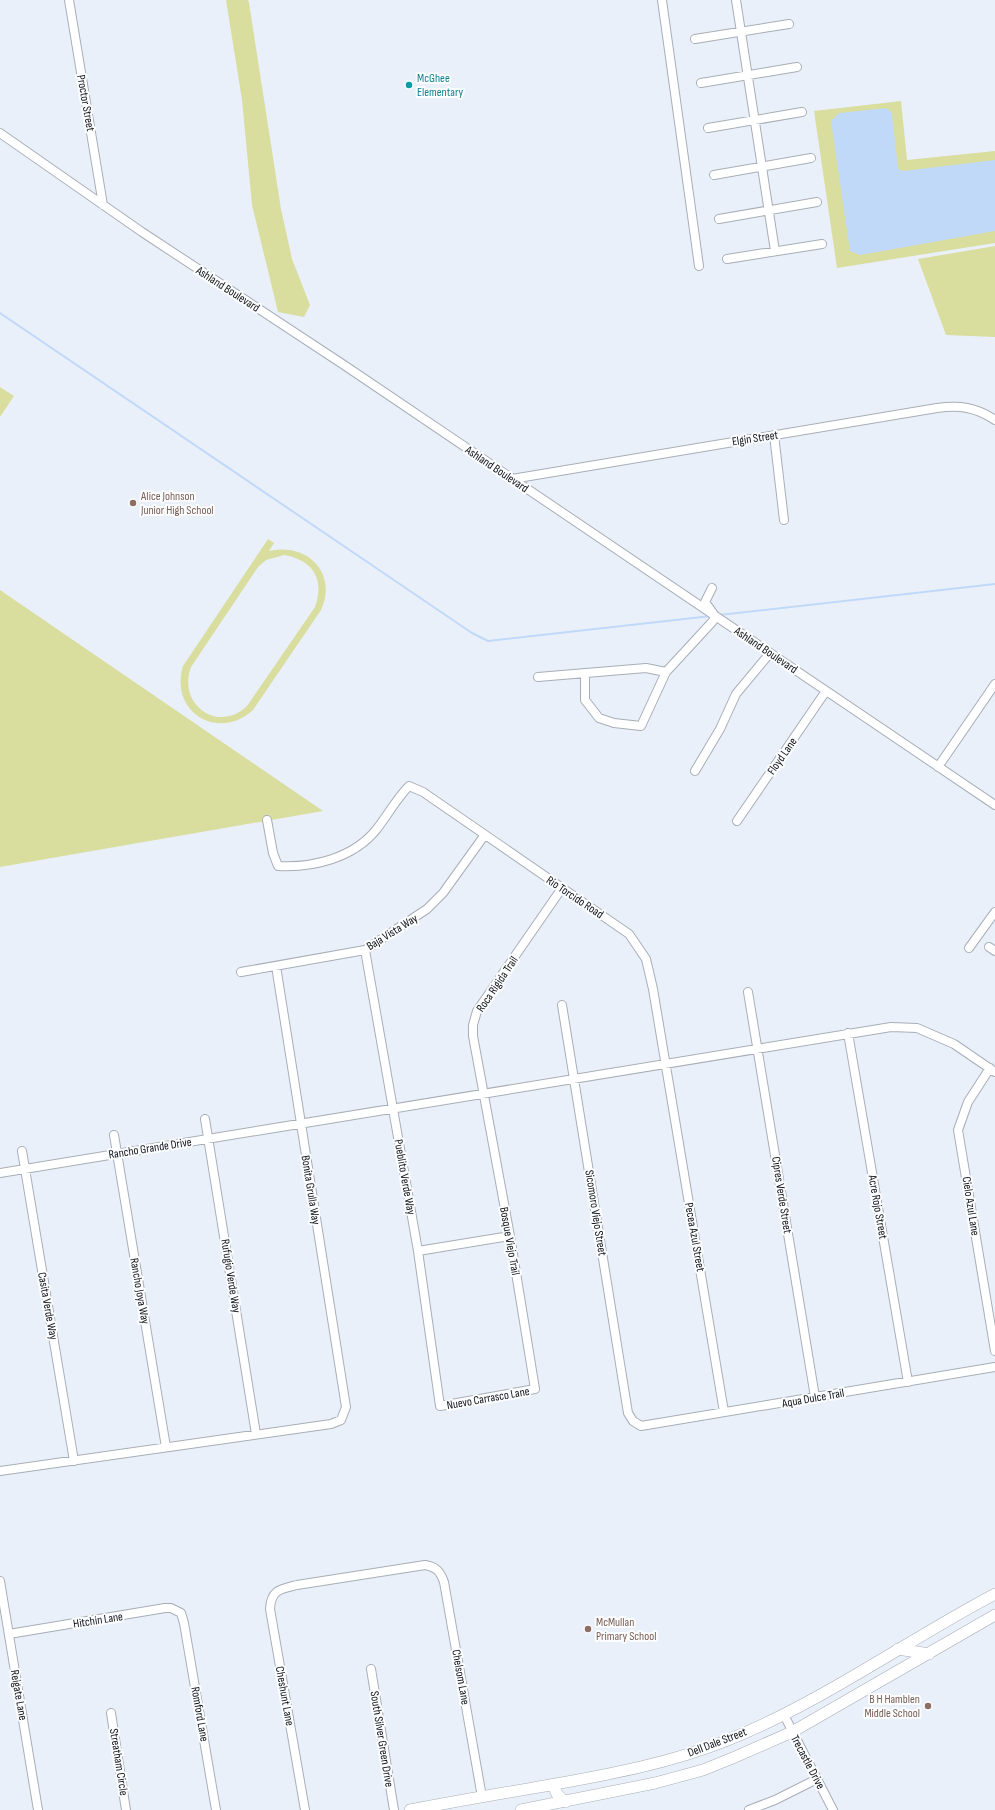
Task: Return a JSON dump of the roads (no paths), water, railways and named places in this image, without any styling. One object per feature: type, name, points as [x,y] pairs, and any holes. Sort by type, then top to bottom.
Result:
[{"type":"main road","name":"Dell Dale Street","points":[[410,1810],[605,1776],[673,1759],[729,1740],[784,1715],[824,1693],[898,1648],[995,1594]]},
{"type":"main road","name":"Dell Dale Street","points":[[521,1810],[655,1783],[703,1770],[792,1732],[995,1615]]},
{"type":"main road","points":[[898,1648],[929,1654]]},
{"type":"main road","points":[[655,1783],[667,1774],[673,1759]]},
{"type":"main road","points":[[553,1785],[557,1794],[565,1802]]},
{"type":"street","name":"Proctor Street","points":[[69,0],[103,206]]},
{"type":"street","points":[[662,0],[699,266]]},
{"type":"street","points":[[736,0],[775,251]]},
{"type":"street","points":[[695,39],[789,24]]},
{"type":"street","points":[[701,82],[797,67]]},
{"type":"street","points":[[708,128],[802,112]]},
{"type":"street","name":"Ashland Boulevard","points":[[0,133],[103,206],[512,478],[995,805]]},
{"type":"street","points":[[714,175],[811,158]]},
{"type":"street","points":[[720,219],[817,202]]},
{"type":"street","points":[[727,259],[822,244]]},
{"type":"street","name":"Elgin Street","points":[[512,478],[578,466],[954,406],[977,410],[995,420]]},
{"type":"street","points":[[774,435],[784,520]]},
{"type":"street","points":[[585,673],[585,700],[599,718],[614,723],[641,726],[666,672],[713,621],[715,616],[705,602],[712,588]]},
{"type":"street","points":[[695,771],[720,729],[736,694],[770,653]]},
{"type":"street","points":[[538,677],[646,668],[666,672]]},
{"type":"street","points":[[938,767],[995,684]]},
{"type":"street","name":"Floyd Lane","points":[[737,821],[826,691]]},
{"type":"street","name":"Rio Torcido Road","points":[[267,820],[273,853],[278,866],[291,867],[322,862],[339,857],[356,848],[369,837],[398,796],[409,786],[422,792],[484,836],[629,934],[646,959],[666,1062]]},
{"type":"street","name":"Baja Vista Way","points":[[241,972],[365,950],[427,909],[443,893],[484,836]]},
{"type":"street","name":"Roca Rigida Trail","points":[[483,1092],[473,1036],[473,1025],[477,1011],[562,888]]},
{"type":"street","points":[[969,948],[995,912]]},
{"type":"street","name":"Pueblito Verde Way","points":[[365,950],[418,1251],[440,1406]]},
{"type":"street","name":"Bonita Grulla Way","points":[[256,1434],[330,1424],[341,1420],[346,1407],[276,966]]},
{"type":"street","name":"Cipres Verde Street","points":[[748,992],[815,1397]]},
{"type":"street","name":"Sicomoro Viejo Street","points":[[562,1005],[575,1077],[628,1413],[633,1421]]},
{"type":"street","name":"Rancho Grande Drive","points":[[0,1172],[666,1062],[891,1027],[917,1028],[954,1044],[992,1070]]},
{"type":"street","name":"Acre Rojo Street","points":[[848,1033],[908,1382]]},
{"type":"street","name":"Pecea Azul Street","points":[[666,1062],[724,1412]]},
{"type":"street","name":"Cielo Azul Lane","points":[[992,1070],[968,1102],[958,1130],[995,1351]]},
{"type":"street","name":"Bosque Viejo Trail","points":[[483,1092],[510,1236],[535,1390]]},
{"type":"street","name":"Rufugio Verde Way","points":[[205,1119],[256,1434]]},
{"type":"street","name":"Rancho Joya Way","points":[[114,1135],[166,1447]]},
{"type":"street","name":"Casita Verde Way","points":[[22,1151],[74,1460]]},
{"type":"street","points":[[418,1251],[510,1236]]},
{"type":"street","name":"Aqua Dulce Trail","points":[[633,1421],[641,1426],[995,1367]]},
{"type":"street","name":"Nuevo Carrasco Lane","points":[[440,1406],[535,1390]]},
{"type":"street","points":[[0,1471],[256,1434]]},
{"type":"street","name":"Chelsom Lane","points":[[284,1588],[425,1565],[434,1567],[441,1573],[444,1582],[482,1797]]},
{"type":"street","name":"Reigate Lane","points":[[0,1581],[38,1810]]},
{"type":"street","name":"Cheshunt Lane","points":[[284,1588],[276,1592],[271,1599],[270,1609],[305,1810]]},
{"type":"street","name":"Hitchin Lane","points":[[9,1634],[165,1608],[171,1608],[181,1613],[183,1619]]},
{"type":"street","name":"Romford Lane","points":[[183,1619],[216,1810]]},
{"type":"street","name":"South Silver Green Drive","points":[[371,1669],[394,1810]]},
{"type":"street","name":"Streatham Circle","points":[[111,1714],[126,1810]]},
{"type":"street","name":"Trecastle Drive","points":[[784,1715],[833,1810]]},
{"type":"street","points":[[748,1810],[775,1800],[817,1779]]},
{"type":"water","points":[[887,108],[892,113],[898,169],[903,171],[995,160],[995,231],[860,255],[850,251],[831,121],[839,113]]},
{"type":"waterway","points":[[0,313],[472,633],[488,641],[711,616]]},
{"type":"waterway","points":[[719,615],[995,584]]},
{"type":"place","name":"McGhee Elementary","points":[[409,85]]},
{"type":"place","name":"Alice Johnson Junior High School","points":[[133,503]]},
{"type":"place","name":"McMullan Primary School","points":[[588,1629]]},
{"type":"place","name":"B H Hamblen Middle School","points":[[928,1706]]}]
